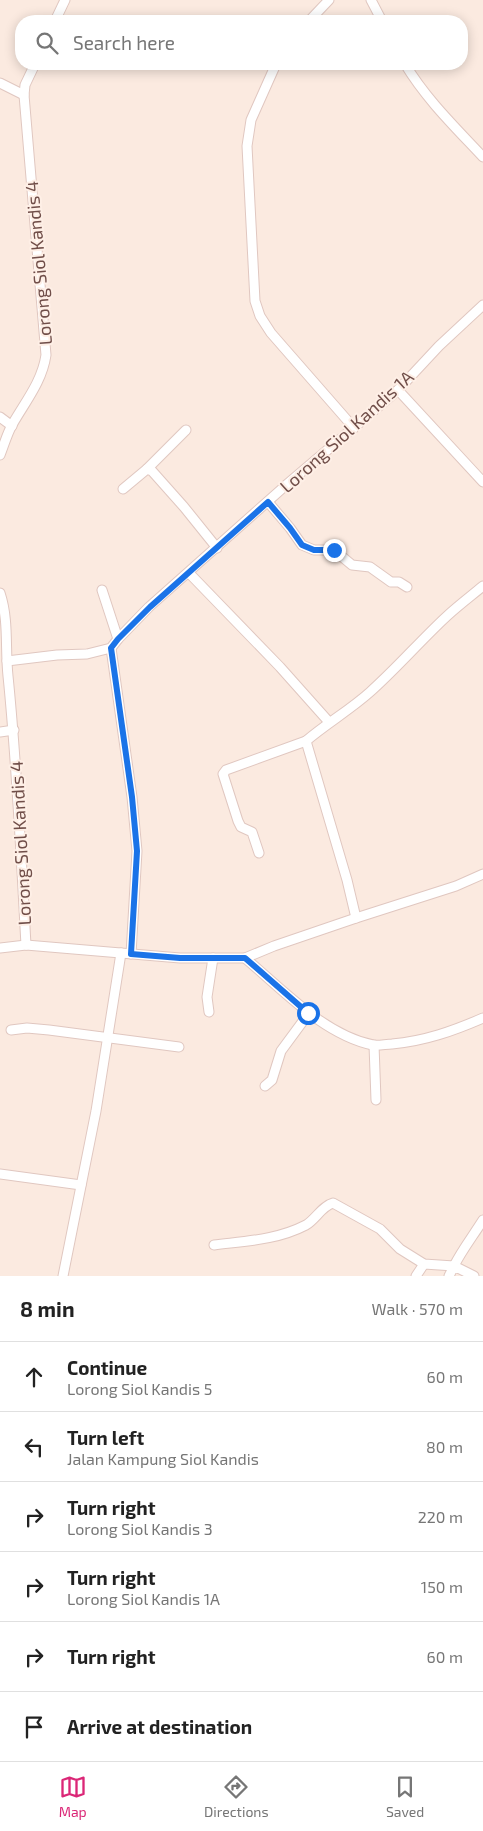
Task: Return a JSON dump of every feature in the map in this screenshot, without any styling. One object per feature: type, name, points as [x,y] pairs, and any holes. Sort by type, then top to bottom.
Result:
[{"type":"street","points":[[58,15],[65,0]]},
{"type":"street","points":[[315,15],[329,0]]},
{"type":"street","points":[[371,0],[379,15]]},
{"type":"street","name":"Lorong Siol Kandis 4","points":[[0,455],[12,426],[44,370],[46,355],[24,95],[26,85],[33,70]]},
{"type":"street","points":[[273,70],[251,120],[247,146],[255,301],[260,316],[270,333],[354,428]]},
{"type":"street","points":[[409,70],[431,102],[483,157]]},
{"type":"street","points":[[0,83],[24,95]]},
{"type":"street","name":"Lorong Siol Kandis 1A","points":[[111,648],[150,607],[398,390],[439,346],[483,305]]},
{"type":"street","points":[[398,390],[483,482]]},
{"type":"street","points":[[0,417],[12,426]]},
{"type":"street","points":[[123,489],[147,469],[186,430]]},
{"type":"street","points":[[147,469],[152,471],[184,507],[217,548]]},
{"type":"street","points":[[268,502],[302,545],[314,550],[334,550],[352,565],[370,567],[377,570],[391,582],[399,582],[406,587]]},
{"type":"street","points":[[190,573],[280,667],[329,722]]},
{"type":"street","points":[[259,853],[252,832],[241,827],[238,822],[223,774],[226,770],[306,741],[370,692],[447,616],[483,586]]},
{"type":"street","points":[[102,590],[118,639]]},
{"type":"street","name":"Lorong Siol Kandis 4","points":[[0,593],[7,623],[7,660],[14,730],[26,945]]},
{"type":"street","points":[[7,660],[87,654],[111,648],[132,797],[137,851],[131,954]]},
{"type":"street","points":[[0,732],[14,730]]},
{"type":"street","points":[[306,741],[347,880],[356,918]]},
{"type":"street","points":[[0,948],[26,945],[180,958],[245,958],[356,918],[456,886],[483,874]]},
{"type":"street","points":[[63,1276],[96,1111],[121,953]]},
{"type":"street","points":[[209,1012],[207,997],[213,958]]},
{"type":"street","points":[[245,958],[308,1013],[343,1034],[374,1045],[413,1042],[448,1033],[483,1018]]},
{"type":"street","points":[[265,1086],[272,1080],[281,1051],[308,1013]]},
{"type":"street","points":[[11,1030],[27,1028],[179,1047]]},
{"type":"street","points":[[374,1045],[376,1100]]},
{"type":"street","points":[[0,1174],[82,1185]]},
{"type":"street","points":[[214,1244],[261,1240],[278,1236],[308,1224],[328,1205],[333,1204],[380,1229],[400,1249],[424,1264],[454,1266],[474,1276]]},
{"type":"street","points":[[449,1276],[461,1251],[468,1245],[483,1220]]},
{"type":"street","points":[[416,1276],[424,1264]]},
{"type":"route","points":[[308,1013],[245,958],[180,958],[131,954],[137,851],[132,797],[111,648],[150,607],[268,502],[302,545],[314,550],[334,550]]}]
